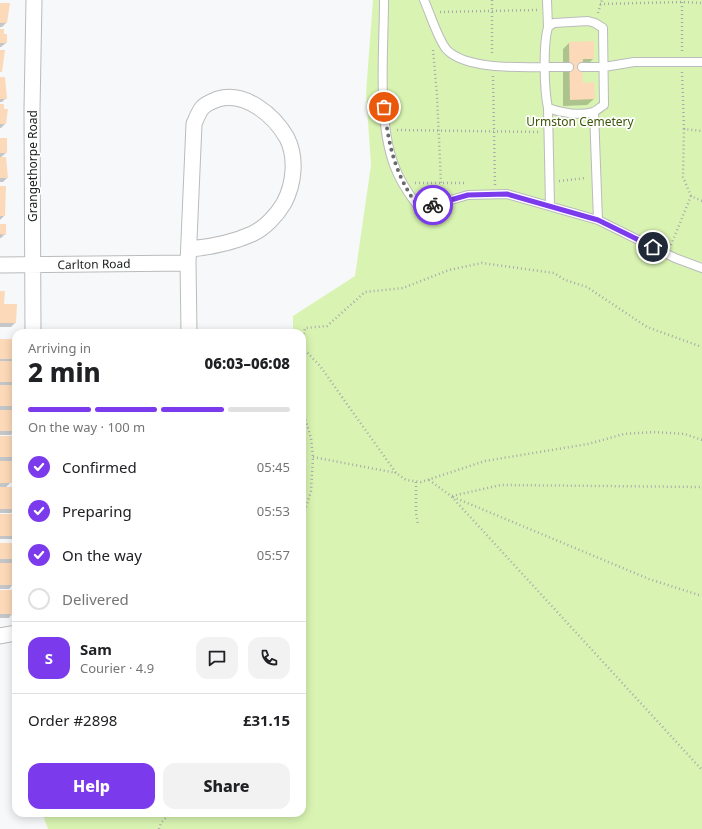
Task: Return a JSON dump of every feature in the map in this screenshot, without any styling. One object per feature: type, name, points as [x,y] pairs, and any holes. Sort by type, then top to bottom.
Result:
[{"type":"street","name":"Grangethorpe Road","points":[[33,329],[34,0]]},
{"type":"street","name":"Carlton Road","points":[[0,265],[32,265],[189,256],[252,234],[266,224],[281,209],[288,195],[293,175],[288,139],[276,122],[241,98],[226,97],[210,102],[202,108],[194,124],[192,142],[189,256]]},
{"type":"street","points":[[189,256],[189,329]]},
{"type":"street","points":[[0,636],[12,634]]},
{"type":"lane","points":[[384,0],[384,107],[387,130],[394,165],[417,205],[427,207],[468,195],[495,193],[507,194],[550,205],[598,220],[667,254],[702,268]]},
{"type":"lane","points":[[424,0],[447,50],[476,64],[492,66],[569,67]]},
{"type":"lane","points":[[547,0],[548,27],[545,37],[550,205]]},
{"type":"lane","points":[[548,27],[554,24],[588,21],[599,25],[602,28],[604,67],[604,105],[594,112],[558,112],[548,108]]},
{"type":"lane","points":[[582,67],[604,67],[634,62],[702,62]]},
{"type":"lane","points":[[594,112],[598,220]]},
{"type":"path","points":[[492,0],[495,193]]},
{"type":"path","points":[[600,4],[682,1],[702,3]]},
{"type":"path","points":[[682,1],[684,129],[683,178],[691,196],[702,201]]},
{"type":"path","points":[[429,13],[547,10]]},
{"type":"path","points":[[432,42],[440,183]]},
{"type":"path","points":[[684,129],[702,131]]},
{"type":"path","points":[[387,130],[493,130],[539,132]]},
{"type":"path","points":[[550,182],[596,178]]},
{"type":"path","points":[[403,183],[472,184]]},
{"type":"path","points":[[487,184],[495,184]]},
{"type":"path","points":[[667,254],[691,196]]},
{"type":"path","points":[[306,329],[327,326],[365,292],[403,288],[449,270],[482,263],[554,273],[565,280],[587,287],[647,327],[702,347]]},
{"type":"path","points":[[306,351],[320,366],[396,473],[406,480],[416,482],[429,480],[485,461],[588,444],[624,434],[653,432],[685,434],[702,440]]},
{"type":"path","points":[[306,416],[313,457],[311,491],[306,507]]},
{"type":"path","points":[[313,457],[396,473]]},
{"type":"path","points":[[429,480],[451,496],[702,770]]},
{"type":"path","points":[[416,482],[416,513],[418,525]]},
{"type":"path","points":[[451,496],[501,485],[702,487]]},
{"type":"path","points":[[451,496],[649,579],[702,596]]},
{"type":"path","points":[[159,829],[161,823],[166,817]]},
{"type":"green space","name":"Urmston Cemetery","points":[[373,0],[702,0],[702,829],[48,829],[44,817],[306,817],[306,329],[293,329],[293,316],[355,276],[371,165],[366,93]]},
{"type":"building","points":[[0,3],[10,3],[7,23],[0,23]]},
{"type":"building","points":[[0,29],[4,29],[4,34],[7,34],[7,43],[0,43]]},
{"type":"building","points":[[594,41],[594,59],[583,59],[582,67],[583,83],[594,82],[595,99],[570,100],[569,42]]},
{"type":"building","points":[[0,50],[5,50],[2,72],[0,72]]},
{"type":"building","points":[[0,77],[5,77],[7,99],[0,99]]},
{"type":"building","points":[[0,104],[4,104],[4,109],[8,109],[6,124],[0,124]]},
{"type":"building","points":[[0,138],[7,138],[7,153],[0,153]]},
{"type":"building","points":[[0,157],[6,157],[8,178],[0,178]]},
{"type":"building","points":[[0,186],[6,186],[5,216],[0,216]]},
{"type":"building","points":[[0,224],[6,224],[6,235],[0,234]]},
{"type":"building","points":[[0,291],[5,291],[4,304],[17,304],[16,323],[0,323]]},
{"type":"building","points":[[0,339],[12,339],[12,359],[0,359]]},
{"type":"building","points":[[0,361],[12,361],[12,382],[0,382]]},
{"type":"building","points":[[0,385],[12,385],[12,406],[0,406]]},
{"type":"building","points":[[0,410],[12,410],[12,431],[0,431]]},
{"type":"building","points":[[0,436],[12,436],[12,457],[0,457]]},
{"type":"building","points":[[0,461],[12,461],[12,483],[0,483]]},
{"type":"building","points":[[0,487],[12,487],[12,509],[0,509]]},
{"type":"building","points":[[0,514],[12,514],[12,536],[0,536]]},
{"type":"building","points":[[0,543],[12,543],[12,559],[0,559]]},
{"type":"building","points":[[0,563],[12,563],[12,585],[0,585]]},
{"type":"building","points":[[0,590],[12,590],[12,614],[0,614]]},
{"type":"way so far","points":[[384,107],[394,165],[417,205],[427,207],[433,205]]},
{"type":"route","points":[[433,205],[468,195],[486,193],[507,194],[550,205],[598,220],[653,247]]}]
